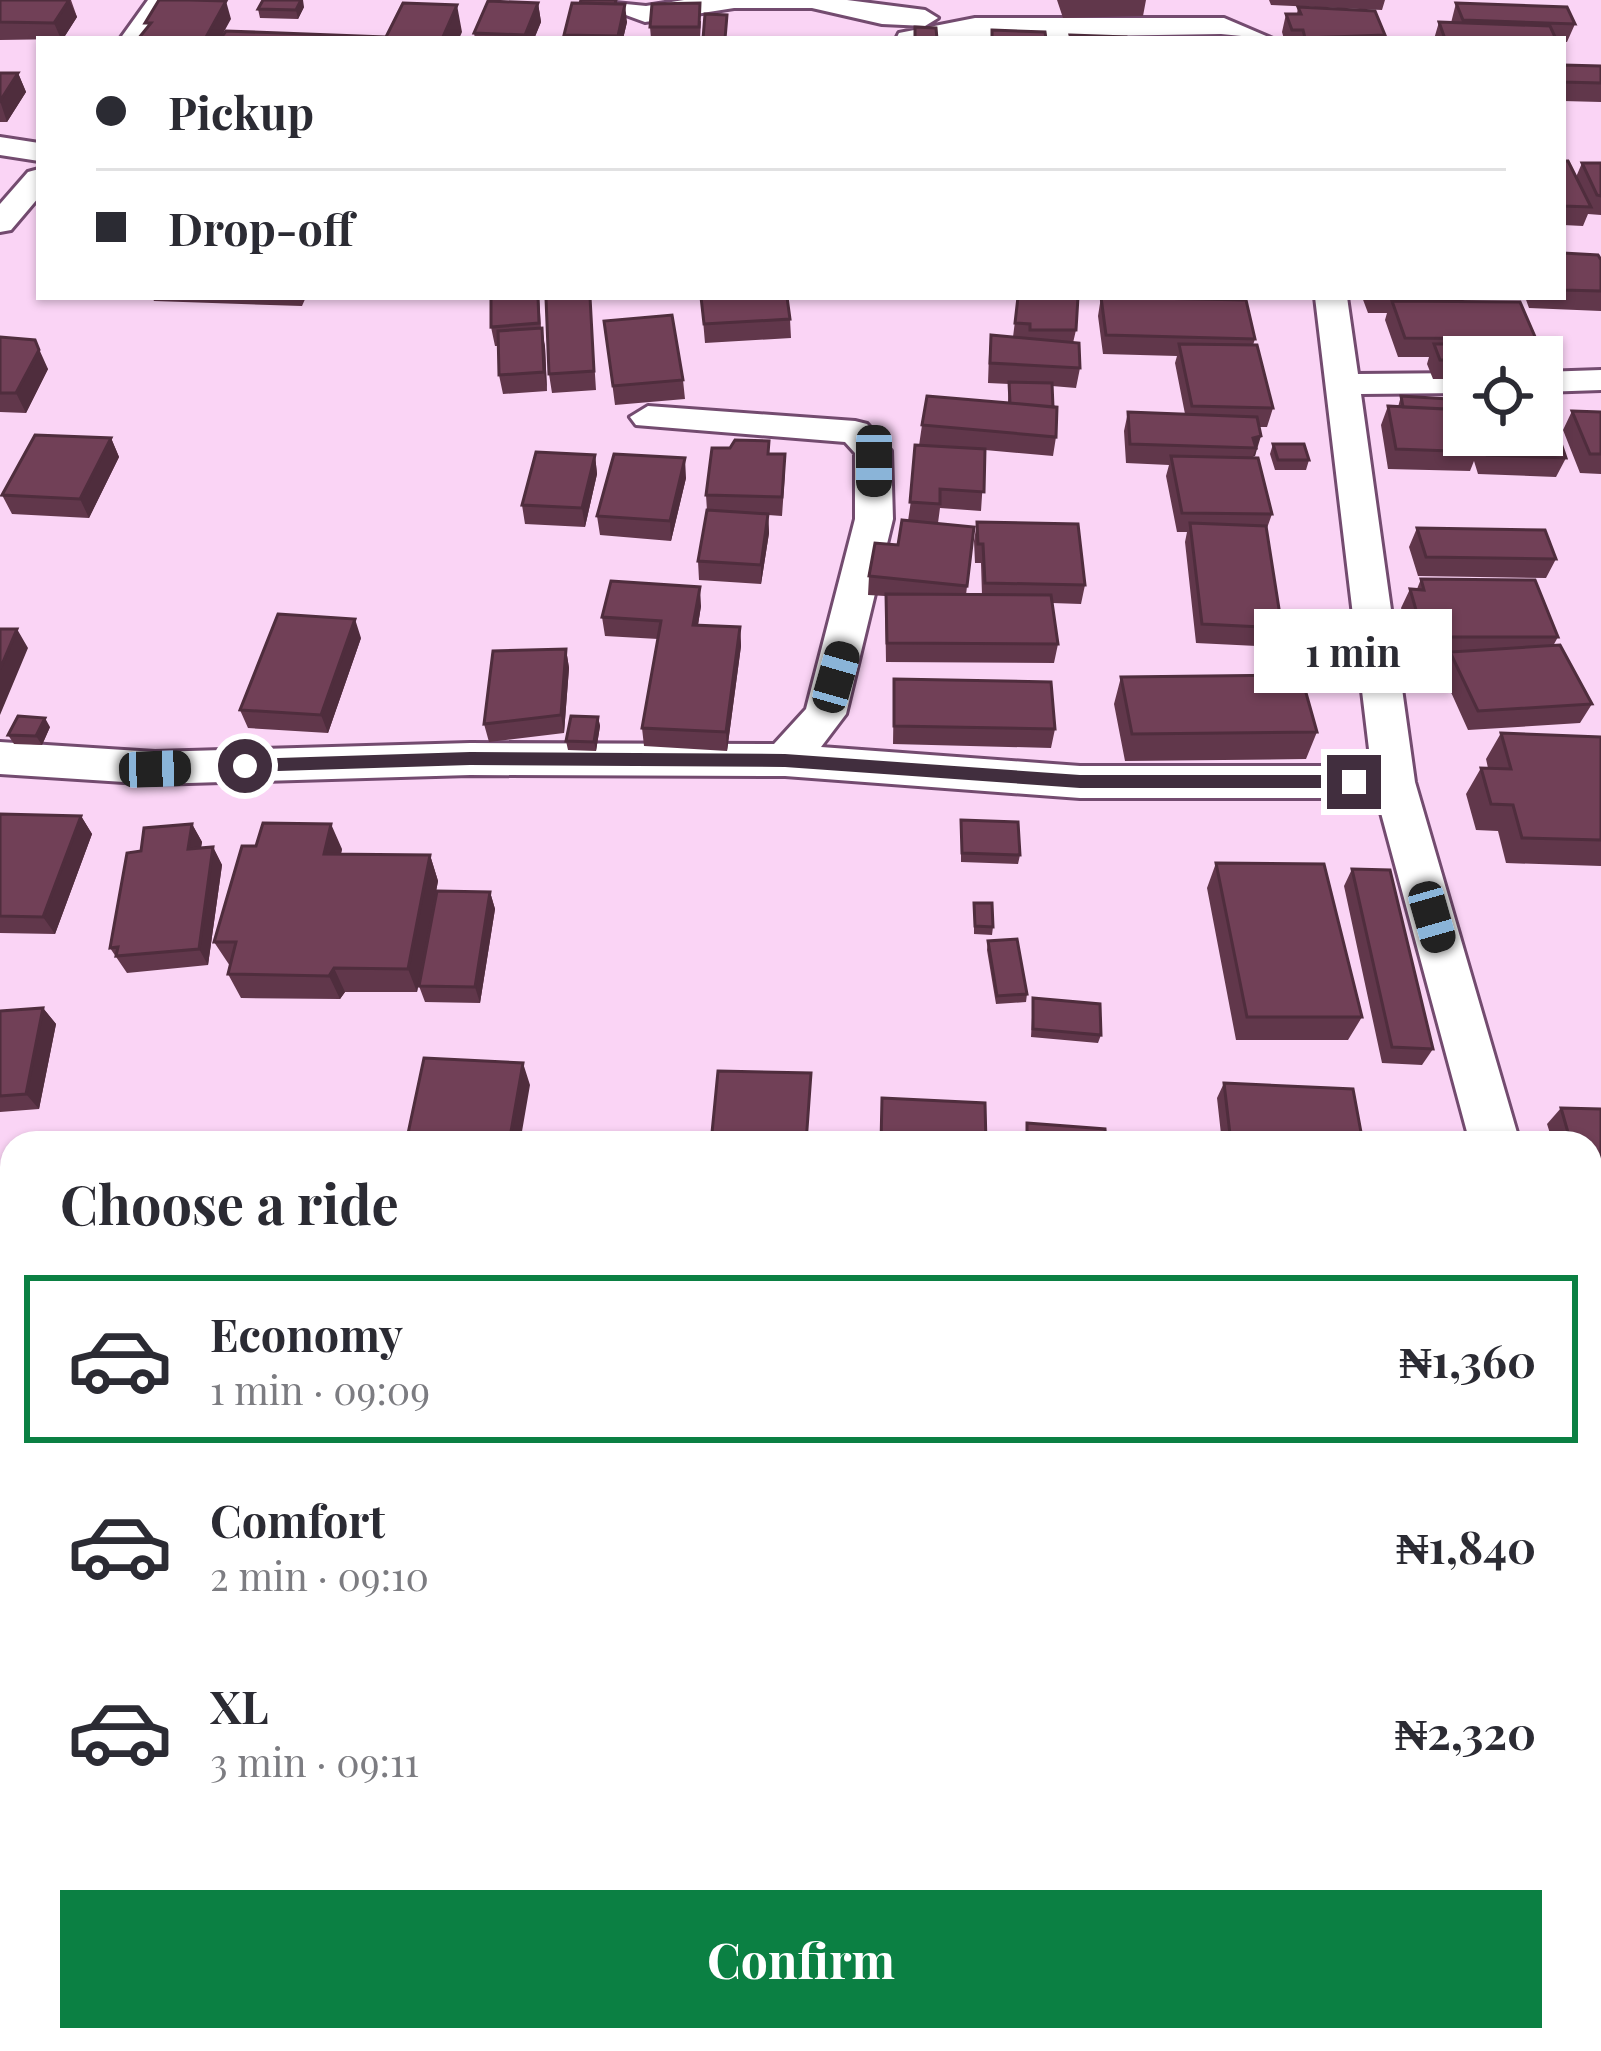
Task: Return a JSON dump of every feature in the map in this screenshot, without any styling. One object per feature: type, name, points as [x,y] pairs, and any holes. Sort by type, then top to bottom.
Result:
[{"type":"street","points":[[135,36],[161,0]]},
{"type":"street","points":[[598,0],[645,14],[734,0],[812,0],[912,23],[1224,26],[1252,36]]},
{"type":"street","points":[[1224,26],[1249,7]]},
{"type":"street","points":[[0,223],[36,181]]},
{"type":"street","points":[[1331,300],[1394,782],[1492,1131]]},
{"type":"street","points":[[1563,381],[1601,380]]},
{"type":"street","points":[[1344,384],[1443,383]]},
{"type":"street","points":[[648,417],[855,432],[872,451],[874,519],[838,670],[825,714],[785,760]]},
{"type":"street","points":[[0,758],[155,769],[470,759],[785,760],[1080,782],[1394,782]]},
{"type":"building","points":[[0,0],[69,0],[54,23],[0,22]]},
{"type":"building","points":[[159,0],[226,1],[207,36],[140,36],[151,23],[145,23]]},
{"type":"building","points":[[263,0],[301,0],[296,10],[258,9]]},
{"type":"building","points":[[581,0],[616,0],[615,4]]},
{"type":"building","points":[[488,1],[538,3],[525,35],[474,33]]},
{"type":"building","points":[[403,3],[457,5],[443,36],[386,36]]},
{"type":"building","points":[[572,3],[625,4],[618,36],[564,35]]},
{"type":"building","points":[[700,3],[699,27],[650,27],[652,4]]},
{"type":"building","points":[[1456,3],[1567,7],[1575,24],[1463,20]]},
{"type":"building","points":[[1298,7],[1375,11],[1385,35],[1304,36],[1303,30],[1292,30],[1286,14],[1301,14]]},
{"type":"building","points":[[705,14],[727,15],[725,36],[703,36]]},
{"type":"building","points":[[1439,22],[1550,26],[1555,36],[1444,36]]},
{"type":"building","points":[[915,27],[936,28],[937,36],[915,36]]},
{"type":"building","points":[[992,30],[1045,32],[1046,36],[992,36]]},
{"type":"building","points":[[226,31],[359,36],[222,36]]},
{"type":"building","points":[[1566,65],[1601,66],[1601,83],[1566,82]]},
{"type":"building","points":[[0,73],[18,73],[0,101]]},
{"type":"building","points":[[1566,161],[1568,161],[1591,207],[1566,206]]},
{"type":"building","points":[[1582,163],[1601,163],[1601,196],[1597,195]]},
{"type":"building","points":[[1566,253],[1598,255],[1601,291],[1566,290]]},
{"type":"building","points":[[491,300],[538,300],[539,323],[491,327]]},
{"type":"building","points":[[546,300],[590,300],[594,371],[549,374]]},
{"type":"building","points":[[701,300],[787,300],[790,319],[704,324]]},
{"type":"building","points":[[1018,300],[1078,300],[1076,330],[1030,330],[1030,324],[1015,323]]},
{"type":"building","points":[[1101,300],[1246,300],[1255,339],[1106,335]]},
{"type":"building","points":[[1392,301],[1520,302],[1535,336],[1443,336],[1405,338]]},
{"type":"building","points":[[672,315],[683,380],[613,386],[604,321]]},
{"type":"building","points":[[542,328],[544,372],[499,375],[498,331]]},
{"type":"building","points":[[991,335],[1079,343],[1080,368],[990,363]]},
{"type":"building","points":[[0,337],[35,340],[39,350],[16,393],[0,393]]},
{"type":"building","points":[[1179,344],[1257,345],[1273,408],[1192,406]]},
{"type":"building","points":[[1434,344],[1443,344],[1440,360]]},
{"type":"building","points":[[1009,382],[1052,383],[1053,407],[1010,403]]},
{"type":"building","points":[[927,396],[1057,407],[1056,437],[922,425]]},
{"type":"building","points":[[1401,396],[1443,399],[1443,409],[1403,407]]},
{"type":"building","points":[[1388,406],[1443,409],[1443,451],[1396,449]]},
{"type":"building","points":[[1572,411],[1601,412],[1601,454],[1590,454]]},
{"type":"building","points":[[1128,412],[1257,417],[1261,436],[1253,438],[1256,448],[1130,444]]},
{"type":"building","points":[[35,435],[111,438],[80,499],[2,495]]},
{"type":"building","points":[[735,440],[769,441],[768,454],[785,454],[782,497],[706,495],[712,448],[730,448]]},
{"type":"building","points":[[1273,444],[1304,444],[1309,460],[1278,460]]},
{"type":"building","points":[[915,445],[985,449],[984,492],[940,489],[940,504],[910,502]]},
{"type":"building","points":[[536,452],[595,455],[582,508],[522,505]]},
{"type":"building","points":[[614,454],[685,458],[670,521],[597,516]]},
{"type":"building","points":[[1171,456],[1258,458],[1272,514],[1182,513]]},
{"type":"building","points":[[707,510],[768,514],[761,565],[698,561]]},
{"type":"building","points":[[902,520],[974,527],[967,586],[869,576],[875,543],[898,545]]},
{"type":"building","points":[[977,522],[1078,524],[1085,585],[985,583]]},
{"type":"building","points":[[1190,523],[1266,526],[1282,628],[1202,624]]},
{"type":"building","points":[[1417,528],[1545,530],[1556,559],[1426,557]]},
{"type":"building","points":[[1421,579],[1535,580],[1558,637],[1444,637],[1437,617],[1418,617],[1410,589],[1424,590]]},
{"type":"building","points":[[611,581],[700,587],[693,625],[740,627],[726,732],[642,728],[661,621],[602,617]]},
{"type":"building","points":[[886,594],[1051,595],[1058,644],[887,643]]},
{"type":"building","points":[[278,614],[355,619],[321,715],[240,710]]},
{"type":"building","points":[[1396,626],[1424,630],[1425,650],[1396,646]]},
{"type":"building","points":[[0,629],[17,629],[0,669]]},
{"type":"building","points":[[1560,645],[1592,704],[1478,711],[1450,652]]},
{"type":"building","points":[[566,649],[561,715],[484,724],[493,651]]},
{"type":"building","points":[[1301,675],[1317,732],[1132,734],[1121,677]]},
{"type":"building","points":[[894,679],[1051,682],[1055,729],[894,726]]},
{"type":"building","points":[[18,716],[45,718],[36,736],[8,735]]},
{"type":"building","points":[[571,716],[598,717],[594,742],[566,741]]},
{"type":"building","points":[[1501,733],[1601,737],[1601,840],[1522,838],[1513,805],[1491,804],[1481,768],[1511,769]]},
{"type":"building","points":[[0,814],[81,816],[43,917],[0,916]]},
{"type":"building","points":[[961,820],[1018,822],[1020,855],[962,853]]},
{"type":"building","points":[[263,823],[331,824],[324,854],[430,855],[408,969],[334,968],[329,976],[228,974],[236,942],[214,942],[242,846],[256,846]]},
{"type":"building","points":[[192,824],[188,849],[213,847],[199,949],[116,956],[118,947],[110,948],[127,853],[141,851],[144,828]]},
{"type":"building","points":[[1216,863],[1324,864],[1362,1017],[1247,1017]]},
{"type":"building","points":[[1352,869],[1390,870],[1433,1049],[1392,1047]]},
{"type":"building","points":[[437,891],[490,892],[475,987],[419,986]]},
{"type":"building","points":[[974,903],[992,903],[993,927],[975,926]]},
{"type":"building","points":[[1017,939],[1027,994],[997,996],[988,941]]},
{"type":"building","points":[[1033,998],[1100,1004],[1101,1035],[1033,1029]]},
{"type":"building","points":[[43,1008],[26,1094],[0,1096],[0,1011]]},
{"type":"building","points":[[424,1058],[523,1063],[511,1131],[409,1131]]},
{"type":"building","points":[[718,1071],[811,1073],[807,1131],[712,1131]]},
{"type":"building","points":[[1224,1083],[1353,1089],[1361,1131],[1230,1131]]},
{"type":"building","points":[[882,1098],[985,1103],[986,1131],[881,1131]]},
{"type":"building","points":[[1561,1108],[1601,1109],[1601,1131],[1568,1131]]},
{"type":"building","points":[[1027,1123],[1105,1131],[1027,1131]]},
{"type":"route","points":[[245,766],[470,759],[785,760],[1080,782],[1354,782]]}]
